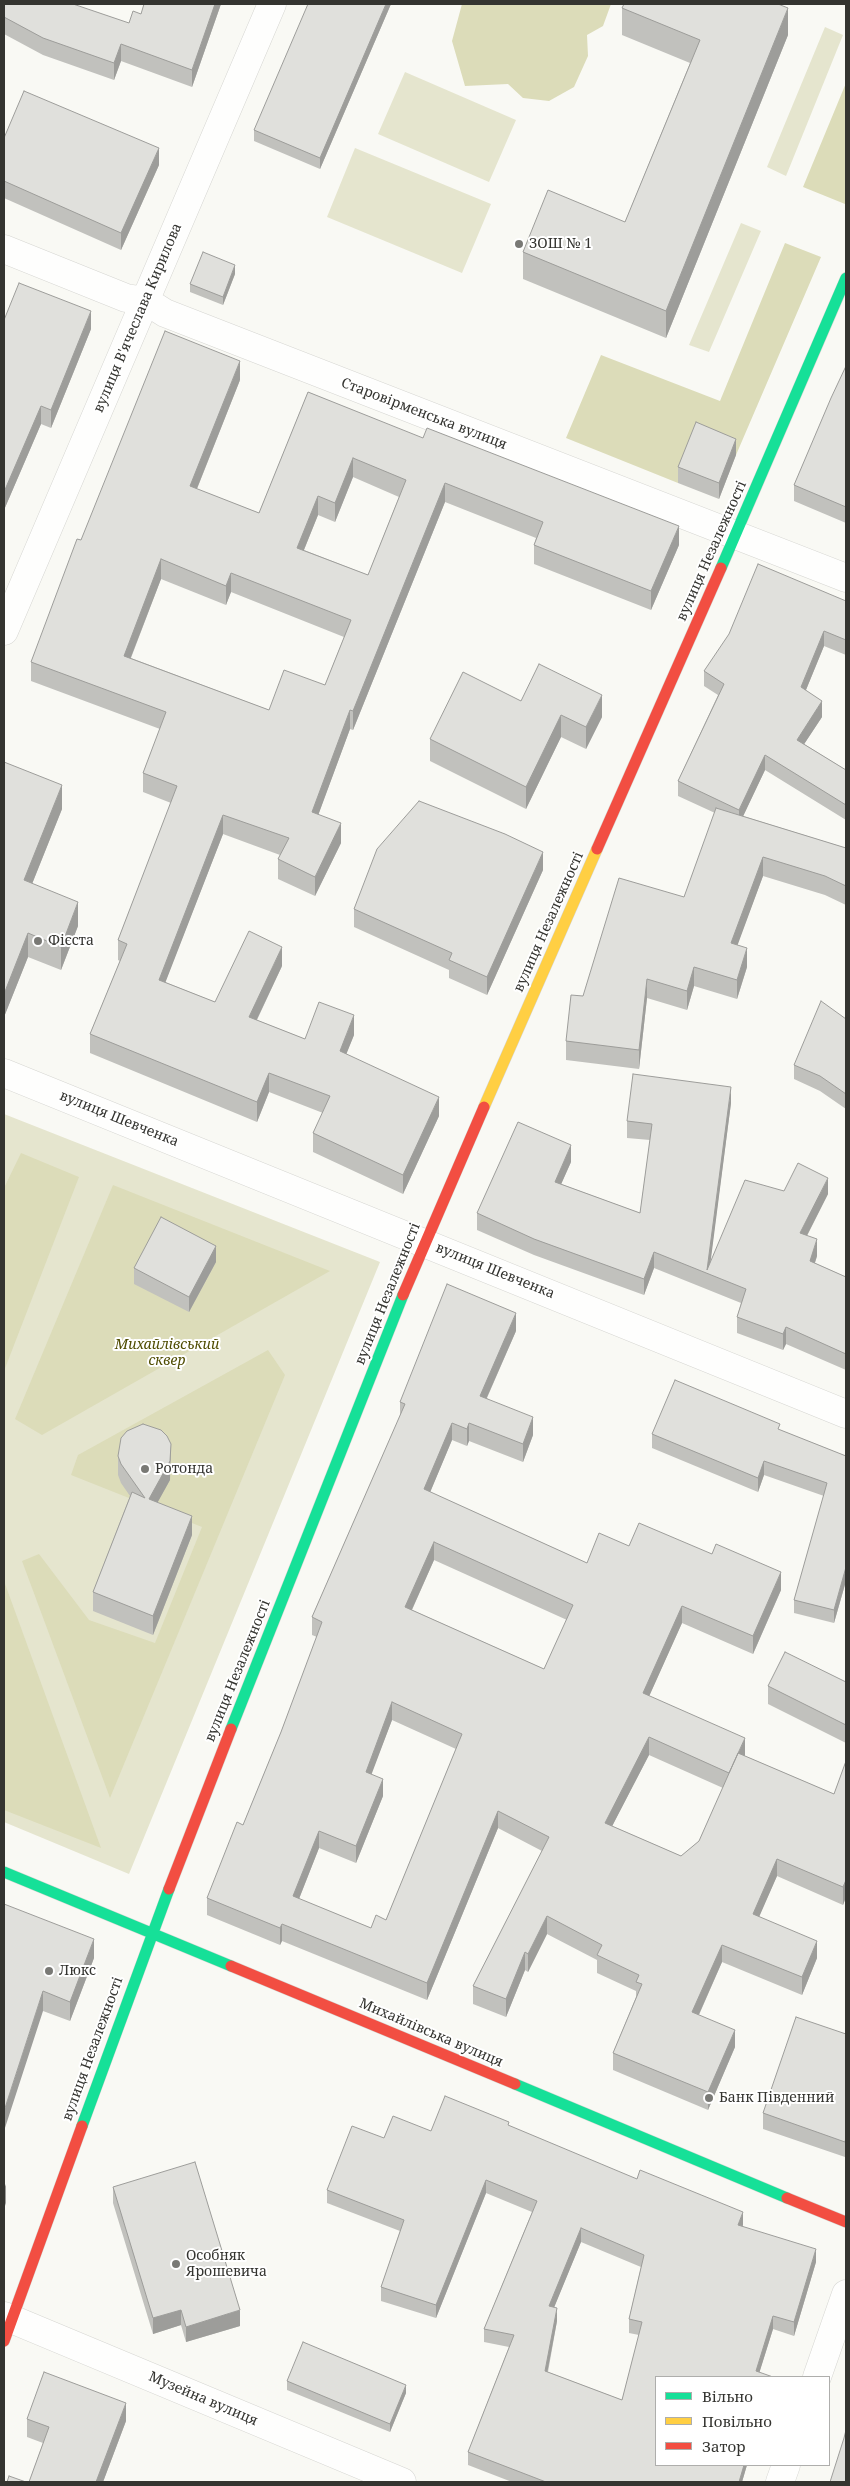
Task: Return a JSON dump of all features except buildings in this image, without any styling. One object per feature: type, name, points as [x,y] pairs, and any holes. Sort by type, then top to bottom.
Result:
[{"type":"street","name":"вулиця В'ячеслава Кирилова","points":[[4,631],[272,4]]},
{"type":"street","name":"Старовірменська вулиця","points":[[4,249],[126,298],[146,301],[166,313],[846,578]]},
{"type":"street","name":"вулиця Незалежності","points":[[6,2325],[151,1933],[424,1242],[736,535],[846,278]]},
{"type":"street","name":"вулиця Шевченка","points":[[4,1073],[846,1414]]},
{"type":"street","name":"Михайлівська вулиця","points":[[4,1872],[846,2222]]},
{"type":"street","points":[[817,2376],[846,2294]]},
{"type":"street","name":"Музейна вулиця","points":[[6,2325],[402,2482]]},
{"type":"street","points":[[780,2482],[786,2466]]},
{"type":"green space","points":[[462,4],[611,4],[603,26],[587,35],[588,56],[574,87],[549,101],[523,98],[508,84],[465,86],[452,41]]},
{"type":"green space","points":[[825,27],[843,35],[786,176],[767,167]]},
{"type":"green space","points":[[405,72],[516,120],[489,182],[378,134]]},
{"type":"green space","points":[[846,83],[846,200],[845,204],[803,187]]},
{"type":"green space","points":[[355,148],[491,204],[462,273],[327,217]]},
{"type":"green space","points":[[741,223],[761,231],[709,352],[689,345]]},
{"type":"green space","points":[[785,243],[821,257],[736,455],[697,438],[678,483],[566,438],[601,355],[720,401]]},
{"type":"green space","name":"Михайлівський сквер","points":[[4,1114],[380,1262],[129,1874],[4,1822]]},
{"type":"green space","points":[[21,1153],[79,1177],[4,1371],[4,1188]]},
{"type":"green space","points":[[113,1185],[330,1271],[42,1435],[15,1419]]},
{"type":"green space","points":[[268,1350],[285,1375],[110,1798],[22,1561],[39,1554],[89,1620],[155,1643],[202,1527],[71,1475],[78,1455]]},
{"type":"green space","points":[[4,1581],[101,1848],[4,1810]]},
{"type":"traffic: fast","points":[[721,568],[846,278]]},
{"type":"traffic: fast","points":[[231,1729],[403,1295]]},
{"type":"traffic: fast","points":[[4,1872],[231,1966]]},
{"type":"traffic: fast","points":[[82,2126],[169,1889]]},
{"type":"traffic: fast","points":[[515,2084],[787,2198]]},
{"type":"traffic: slow","points":[[484,1107],[597,849]]},
{"type":"traffic: jam","points":[[597,849],[721,568]]},
{"type":"traffic: jam","points":[[403,1295],[484,1107]]},
{"type":"traffic: jam","points":[[169,1889],[231,1729]]},
{"type":"traffic: jam","points":[[231,1966],[515,2084]]},
{"type":"traffic: jam","points":[[4,2341],[82,2126]]},
{"type":"traffic: jam","points":[[787,2198],[846,2222]]},
{"type":"place","name":"ЗОШ № 1","points":[[519,244]]},
{"type":"place","name":"Фієста","points":[[38,941]]},
{"type":"place","name":"Ротонда","points":[[145,1469]]},
{"type":"place","name":"Люкс","points":[[49,1971]]},
{"type":"place","name":"Банк Південний","points":[[709,2098]]},
{"type":"place","name":"Особняк Ярошевича","points":[[176,2264]]}]
